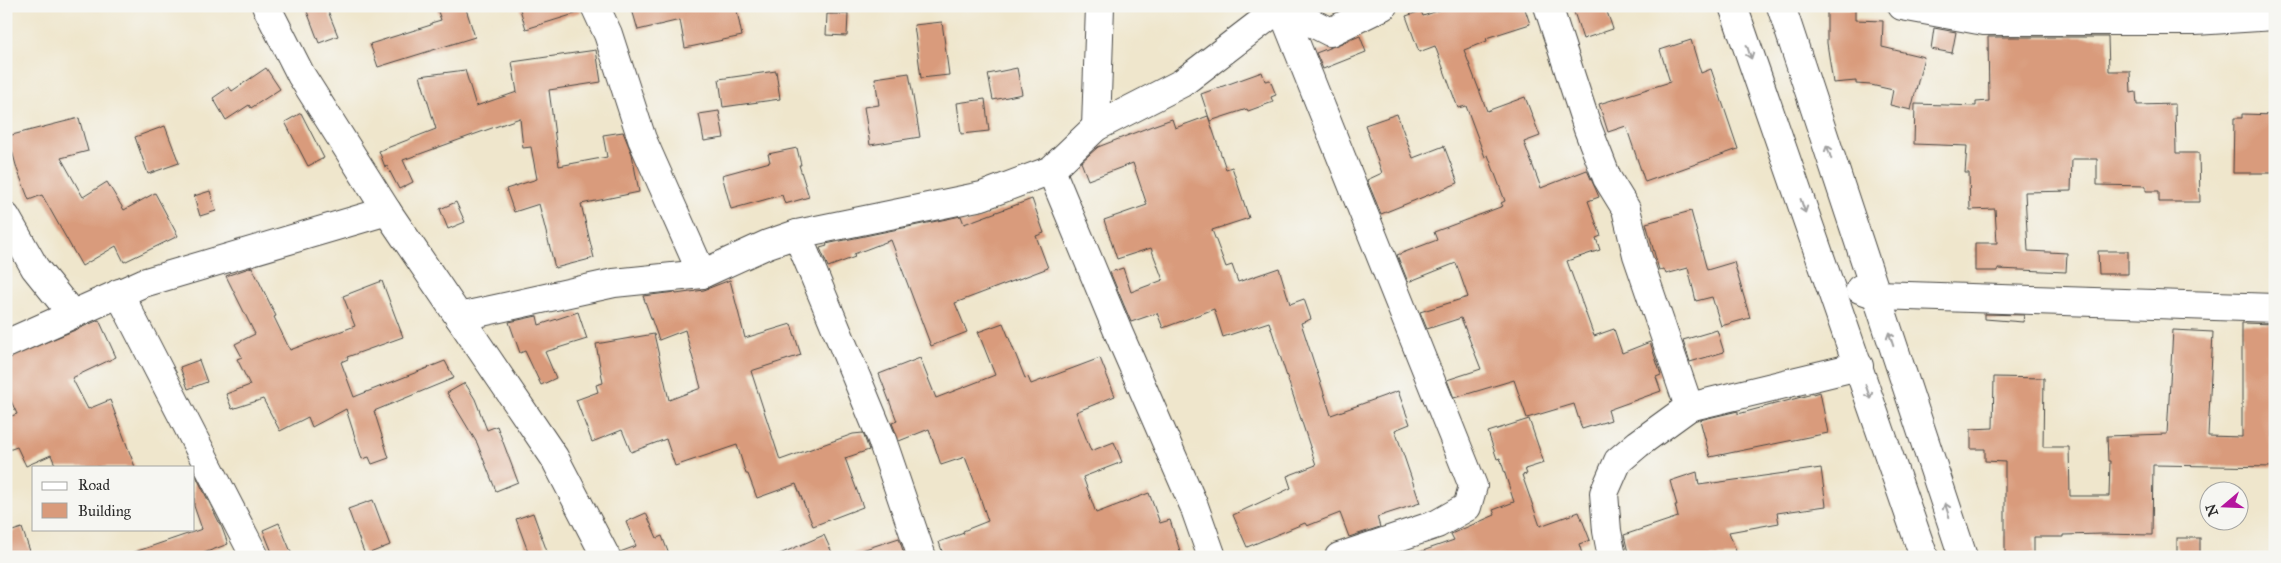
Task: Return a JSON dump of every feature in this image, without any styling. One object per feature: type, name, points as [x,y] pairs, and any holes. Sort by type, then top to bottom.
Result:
[{"type":"street","points":[[266,6],[301,75],[387,211],[554,457],[606,557]]},
{"type":"street","points":[[595,6],[608,34],[642,138],[702,274]]},
{"type":"street","points":[[1096,127],[1100,6]]},
{"type":"street","points":[[1281,7],[1330,32],[1383,6]]},
{"type":"street","points":[[1548,6],[1588,129],[1607,178],[1626,209],[1637,255],[1689,407]]},
{"type":"street","points":[[1733,6],[1924,557]]},
{"type":"street","points":[[1782,6],[1963,557]]},
{"type":"street","points":[[1902,6],[1984,21],[2194,21],[2275,16]]},
{"type":"street","points":[[458,317],[614,283],[702,274],[768,244],[797,234],[982,196],[1051,170],[1096,127],[1182,83],[1281,7]]},
{"type":"street","points":[[1281,7],[1473,486],[1467,507],[1437,524],[1339,557]]},
{"type":"street","points":[[1051,170],[1119,334],[1194,506],[1212,557]]},
{"type":"street","points":[[6,344],[143,283],[387,211]]},
{"type":"street","points":[[6,217],[35,268],[72,314]]},
{"type":"street","points":[[797,234],[881,438],[922,557]]},
{"type":"street","points":[[1828,278],[1876,295],[2275,308]]},
{"type":"street","points":[[119,293],[254,557]]},
{"type":"street","points":[[1612,557],[1607,531],[1604,493],[1618,461],[1638,444],[1689,407],[1859,366]]},
{"type":"building","points":[[305,6],[326,6],[338,36],[319,43]]},
{"type":"building","points":[[436,6],[465,6],[475,37],[378,67],[370,44],[431,25],[431,23],[441,20]]},
{"type":"building","points":[[519,6],[580,6],[581,12],[526,29]]},
{"type":"building","points":[[631,6],[736,6],[742,36],[685,48],[680,20],[638,30]]},
{"type":"building","points":[[1451,6],[1524,6],[1530,24],[1486,38],[1487,41],[1464,50],[1487,111],[1525,97],[1540,136],[1524,142],[1541,188],[1587,170],[1599,197],[1588,201],[1601,236],[1596,238],[1600,250],[1567,261],[1594,336],[1614,329],[1622,353],[1650,342],[1661,375],[1656,377],[1661,391],[1608,410],[1611,420],[1582,429],[1574,404],[1527,418],[1514,380],[1454,398],[1447,380],[1481,369],[1461,318],[1427,329],[1420,312],[1468,297],[1456,263],[1408,282],[1397,255],[1437,240],[1434,232],[1503,206],[1501,203],[1505,201],[1488,155],[1485,157],[1466,106],[1458,108],[1435,46],[1419,52],[1406,16],[1421,11],[1423,16]]},
{"type":"building","points":[[1572,6],[1605,6],[1613,29],[1583,39]]},
{"type":"building","points":[[1827,9],[1855,9],[1855,20],[1883,21],[1882,47],[1924,57],[1911,110],[1890,105],[1893,90],[1856,84],[1856,81],[1833,83],[1827,43]]},
{"type":"building","points":[[827,14],[848,14],[847,36],[826,35]]},
{"type":"building","points":[[942,22],[949,75],[921,78],[914,25]]},
{"type":"building","points":[[1934,28],[1956,32],[1952,53],[1931,49]]},
{"type":"building","points":[[1360,36],[1366,52],[1323,69],[1316,53]]},
{"type":"building","points":[[1988,37],[2108,37],[2109,71],[2130,71],[2131,93],[2136,92],[2137,105],[2175,104],[2176,153],[2199,153],[2200,202],[2159,202],[2159,191],[2146,191],[2146,186],[2097,185],[2097,159],[2072,159],[2071,191],[2025,192],[2028,251],[2067,253],[2066,272],[1998,269],[1998,271],[1975,271],[1975,243],[1997,243],[1995,209],[1970,210],[1969,173],[1965,173],[1967,146],[1914,144],[1915,104],[1976,106],[1976,102],[1989,101]]},
{"type":"building","points":[[1691,40],[1701,73],[1711,69],[1738,149],[1645,182],[1626,126],[1608,132],[1599,104],[1670,82],[1660,50]]},
{"type":"building","points":[[596,50],[601,82],[549,90],[559,166],[607,157],[603,135],[623,132],[632,154],[639,192],[581,204],[594,258],[555,268],[539,204],[514,212],[506,189],[537,179],[531,147],[523,148],[520,118],[403,160],[413,182],[399,189],[387,166],[385,167],[379,151],[436,129],[420,76],[465,70],[476,106],[517,92],[512,62]]},
{"type":"building","points":[[266,68],[280,89],[251,108],[249,105],[226,120],[213,98],[229,87],[232,91]]},
{"type":"building","points":[[1017,68],[1022,94],[993,100],[988,74]]},
{"type":"building","points":[[776,71],[780,99],[723,107],[719,79]]},
{"type":"building","points":[[1262,72],[1265,81],[1270,80],[1276,95],[1271,97],[1273,102],[1210,121],[1201,94]]},
{"type":"building","points":[[909,73],[920,137],[870,145],[864,107],[879,105],[875,78]]},
{"type":"building","points":[[985,99],[989,131],[961,134],[957,103]]},
{"type":"building","points":[[719,111],[724,138],[704,141],[699,114]]},
{"type":"building","points":[[301,113],[324,158],[308,166],[285,122]]},
{"type":"building","points":[[1397,114],[1413,158],[1444,146],[1458,183],[1381,214],[1367,180],[1382,173],[1365,125]]},
{"type":"building","points":[[2242,114],[2275,115],[2275,173],[2233,173],[2234,118],[2242,118]]},
{"type":"building","points":[[1208,116],[1226,169],[1232,167],[1249,218],[1212,230],[1226,267],[1232,265],[1238,282],[1279,268],[1290,304],[1304,299],[1311,319],[1301,323],[1331,415],[1398,391],[1410,424],[1395,430],[1420,503],[1377,517],[1380,527],[1349,537],[1340,513],[1307,526],[1305,523],[1247,547],[1233,515],[1291,488],[1287,476],[1316,465],[1269,322],[1223,337],[1214,309],[1163,328],[1157,313],[1131,322],[1110,272],[1123,268],[1131,292],[1163,280],[1151,248],[1117,259],[1104,220],[1147,205],[1133,163],[1088,180],[1081,162],[1098,147],[1152,126],[1172,119],[1175,128]]},
{"type":"building","points":[[79,118],[88,151],[61,158],[83,197],[107,182],[124,210],[155,193],[178,236],[124,262],[116,246],[82,266],[42,195],[29,200],[17,169],[8,136]]},
{"type":"building","points":[[165,126],[179,163],[148,174],[135,137]]},
{"type":"building","points":[[797,148],[801,165],[799,165],[809,197],[785,204],[782,195],[731,209],[722,175],[770,162],[768,154]]},
{"type":"building","points":[[210,191],[216,211],[200,216],[194,196]]},
{"type":"building","points":[[1032,199],[1044,233],[1036,236],[1048,268],[955,303],[967,332],[931,346],[891,240],[854,254],[855,257],[828,267],[820,248],[827,246],[826,244],[961,216],[964,224]]},
{"type":"building","points":[[456,202],[465,222],[448,229],[440,209]]},
{"type":"building","points":[[1691,211],[1707,270],[1734,262],[1750,318],[1721,326],[1712,297],[1696,301],[1688,268],[1666,274],[1664,269],[1659,270],[1646,223]]},
{"type":"building","points":[[2098,251],[2128,251],[2128,274],[2099,274]]},
{"type":"building","points":[[252,267],[290,350],[355,326],[343,296],[382,281],[403,337],[347,357],[348,359],[341,362],[354,397],[445,361],[454,378],[374,411],[389,458],[372,464],[369,457],[362,459],[346,409],[312,427],[308,417],[280,431],[263,399],[232,409],[226,394],[250,385],[237,359],[242,357],[235,344],[255,334],[226,276]]},
{"type":"building","points":[[730,280],[745,338],[791,324],[801,355],[751,371],[780,460],[853,434],[863,433],[869,450],[845,458],[863,507],[813,526],[796,484],[757,498],[748,474],[746,474],[737,445],[675,466],[666,439],[631,452],[622,430],[592,442],[576,400],[598,392],[596,385],[603,383],[596,344],[654,334],[669,400],[701,388],[685,330],[659,340],[643,296],[704,290]]},
{"type":"building","points":[[578,312],[587,339],[545,352],[556,378],[541,385],[525,351],[520,353],[509,322],[537,316],[539,325]]},
{"type":"building","points":[[1985,314],[2024,315],[2023,322],[1985,319]]},
{"type":"building","points":[[99,320],[116,357],[72,378],[88,409],[110,400],[135,466],[56,466],[51,455],[26,466],[17,447],[6,451],[6,418],[17,414],[6,390],[6,359]]},
{"type":"building","points":[[1003,323],[1025,378],[1028,377],[1031,384],[1100,358],[1115,396],[1076,412],[1091,451],[1114,442],[1122,462],[1083,477],[1096,513],[1149,493],[1160,523],[1170,520],[1182,557],[944,557],[939,542],[964,533],[963,531],[988,521],[977,488],[965,457],[941,465],[929,429],[899,441],[892,423],[897,421],[879,374],[920,358],[936,398],[995,375],[978,332]]},
{"type":"building","points":[[2242,323],[2275,324],[2275,402],[2273,402],[2272,437],[2275,437],[2275,467],[2153,465],[2152,535],[2102,534],[2034,537],[2034,554],[2005,554],[2005,462],[1985,461],[1985,449],[1971,449],[1971,429],[1993,428],[1994,377],[2044,378],[2043,447],[2069,447],[2070,496],[2109,496],[2110,461],[2108,461],[2107,436],[2167,434],[2173,330],[2213,332],[2208,436],[2242,437]]},
{"type":"building","points":[[1717,330],[1724,352],[1690,362],[1683,340]]},
{"type":"building","points":[[199,360],[207,382],[188,389],[180,367]]},
{"type":"building","points":[[465,383],[475,399],[487,430],[497,426],[518,482],[496,491],[477,443],[447,393]]},
{"type":"building","points":[[1820,392],[1828,433],[1710,457],[1700,420],[1738,411],[1738,414]]},
{"type":"building","points":[[1529,419],[1544,463],[1525,469],[1527,474],[1522,475],[1540,526],[1579,512],[1590,540],[1579,544],[1583,557],[1415,557],[1414,554],[1454,540],[1451,534],[1495,515],[1493,510],[1514,502],[1500,458],[1497,459],[1488,432]]},
{"type":"building","points":[[1821,468],[1826,506],[1777,513],[1779,523],[1729,532],[1738,557],[1629,557],[1624,535],[1678,517],[1675,505],[1677,505],[1670,481],[1697,472],[1699,485]]},
{"type":"building","points":[[195,474],[228,544],[193,557],[130,557],[129,554],[202,529],[195,509]]},
{"type":"building","points":[[373,500],[390,545],[365,555],[348,509]]},
{"type":"building","points":[[533,513],[549,557],[530,557],[516,519]]},
{"type":"building","points":[[646,513],[657,538],[662,536],[670,557],[621,557],[620,552],[636,546],[626,522]]},
{"type":"building","points":[[279,523],[293,557],[274,557],[263,530]]},
{"type":"building","points":[[22,528],[32,557],[6,557],[6,533]]},
{"type":"building","points":[[824,535],[834,557],[773,557]]},
{"type":"building","points":[[899,538],[905,557],[854,557],[853,553]]},
{"type":"building","points":[[2177,538],[2200,538],[2200,555],[2177,555]]}]
